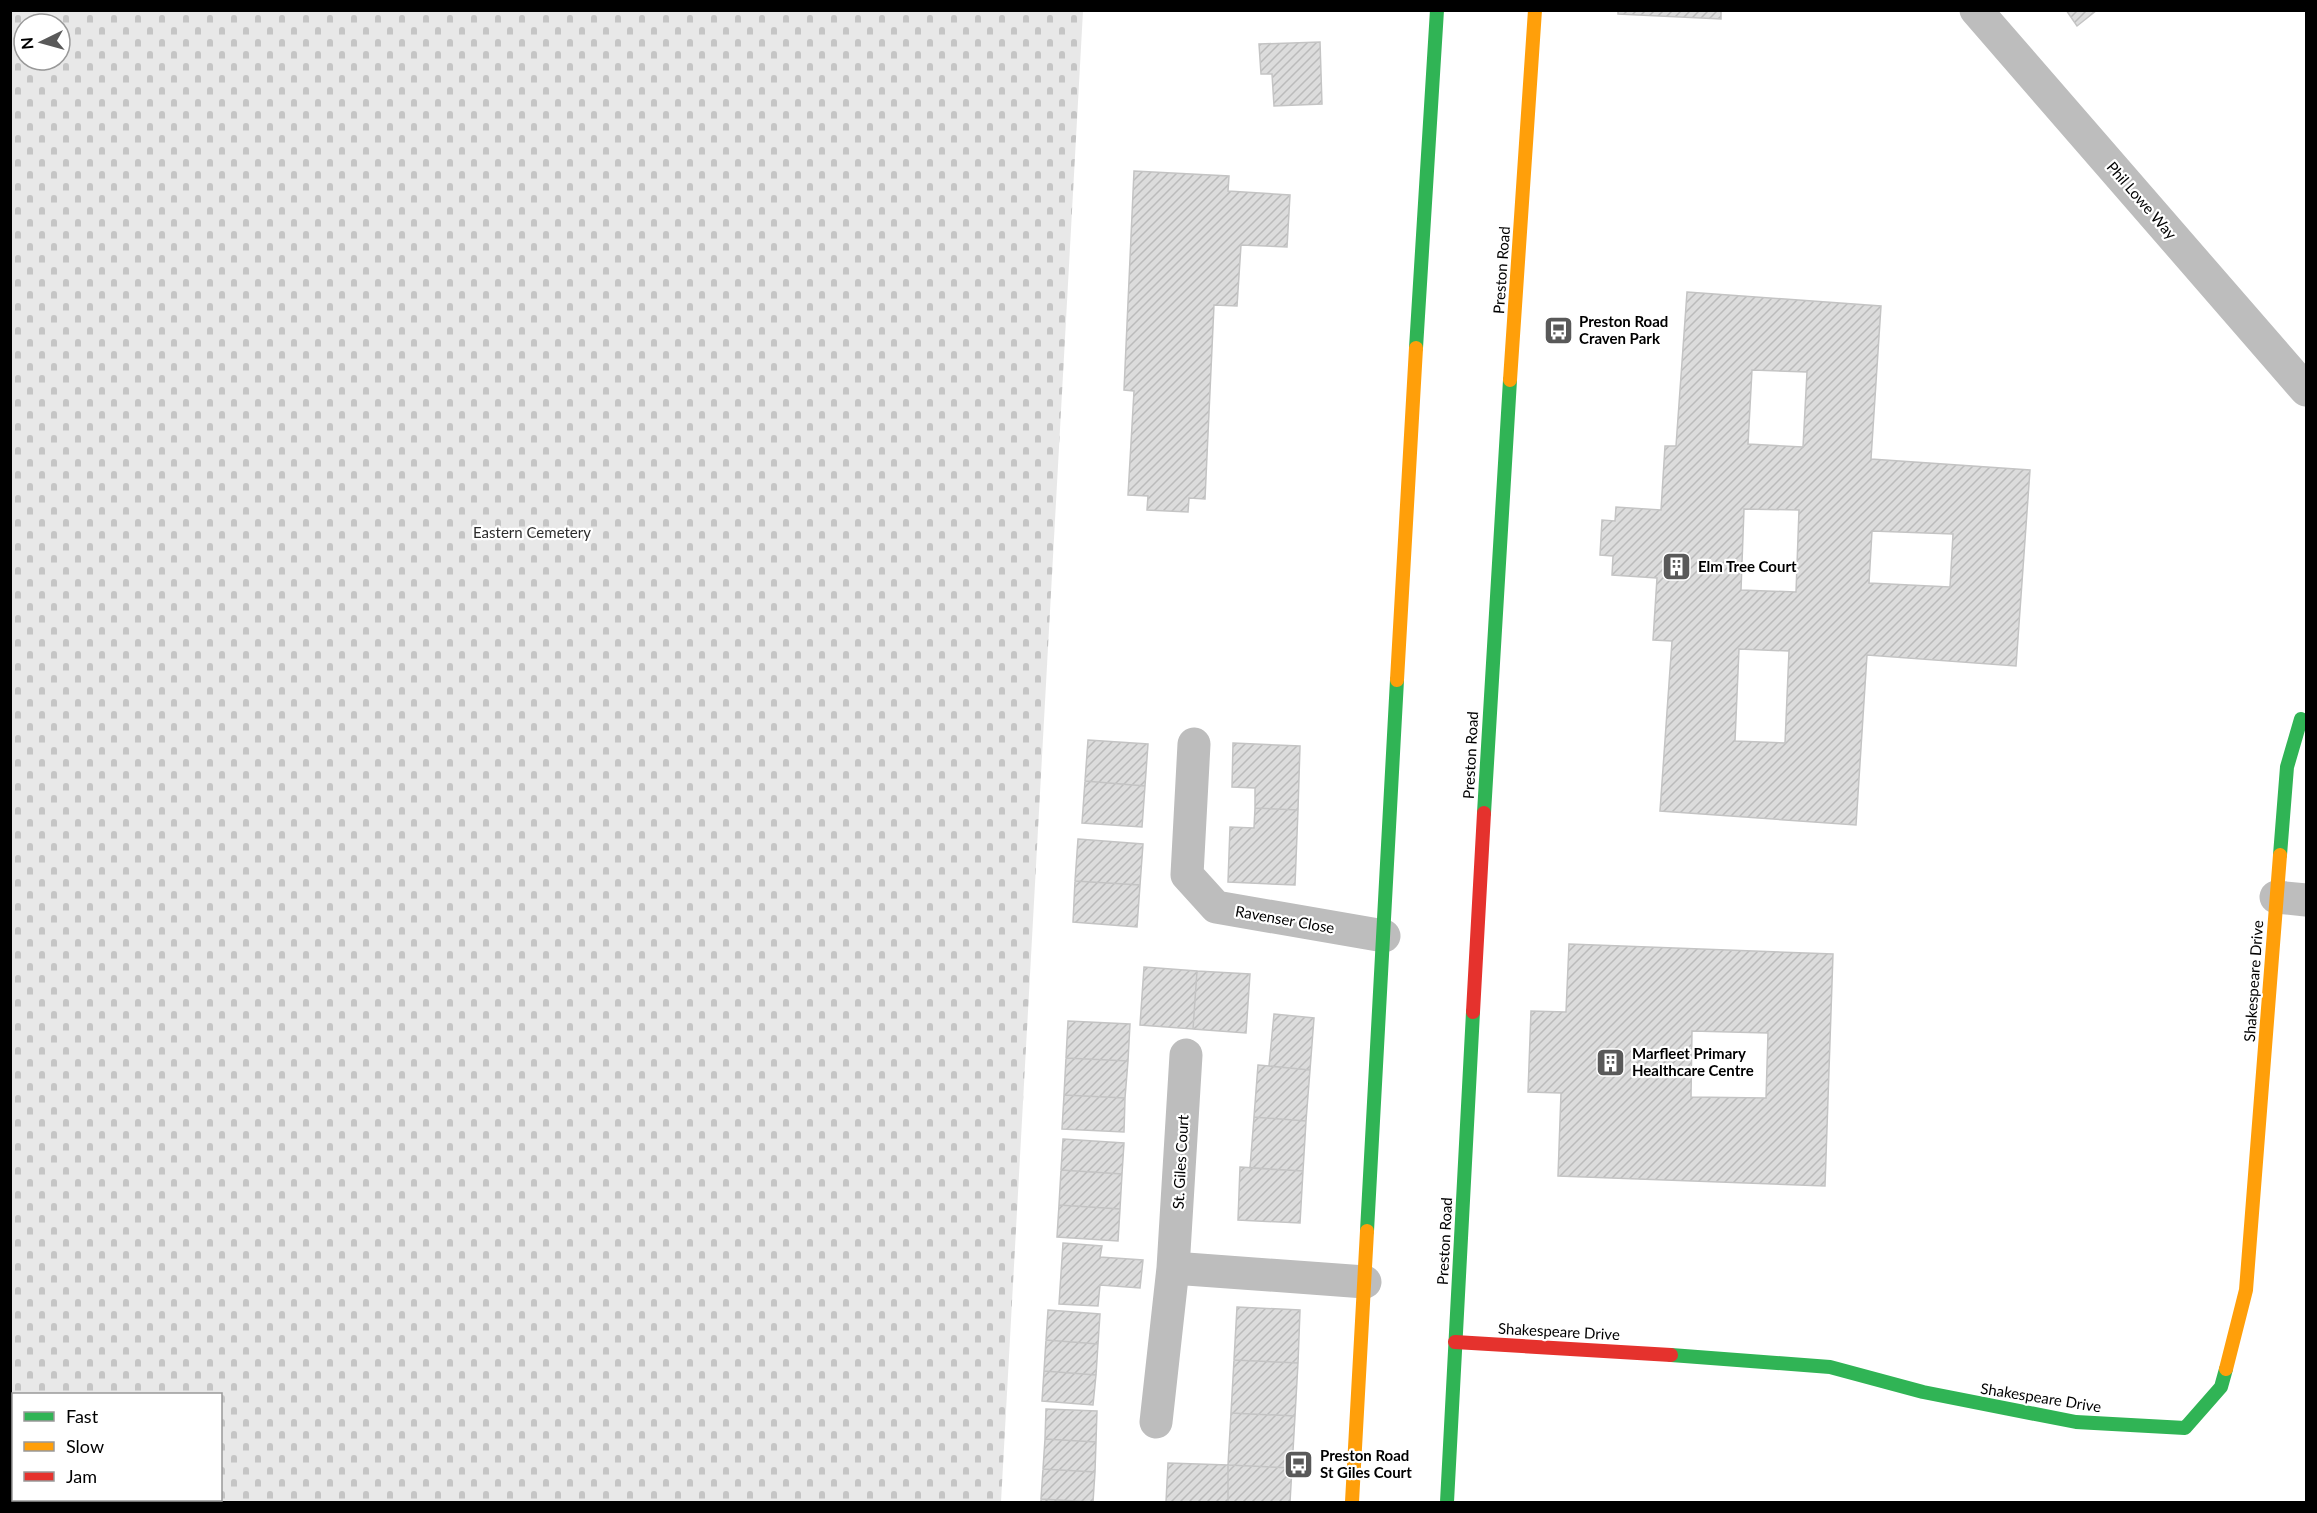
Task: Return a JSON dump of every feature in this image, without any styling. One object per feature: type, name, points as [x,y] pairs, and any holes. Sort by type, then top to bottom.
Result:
[{"type":"street","points":[[1352,1503],[1401,599],[1437,10]]},
{"type":"street","name":"Preston Road","points":[[1447,1503],[1495,601],[1535,10]]},
{"type":"street","name":"Phil Lowe Way","points":[[1976,10],[2307,390]]},
{"type":"street","name":"Shakespeare Drive","points":[[1455,1342],[1694,1356],[1830,1367],[1923,1392],[2076,1422],[2185,1428],[2221,1387],[2246,1290],[2291,899],[2287,767],[2301,719]]},
{"type":"street","name":"Ravenser Close","points":[[1194,744],[1187,874],[1216,907],[1384,936]]},
{"type":"street","name":"St. Giles Court","points":[[1156,1422],[1173,1268],[1186,1055]]},
{"type":"street","points":[[1173,1268],[1365,1282]]},
{"type":"green space","name":"Eastern Cemetery","points":[[10,11],[1083,11],[1001,1502],[11,1502]]},
{"type":"building","points":[[1618,10],[1721,10],[1721,19],[1618,14]]},
{"type":"building","points":[[2066,10],[2097,10],[2077,26]]},
{"type":"building","points":[[1320,42],[1322,104],[1274,106],[1272,74],[1261,74],[1259,44]]},
{"type":"building","points":[[1134,171],[1229,176],[1228,191],[1290,195],[1287,247],[1241,245],[1237,306],[1214,305],[1205,499],[1189,498],[1188,512],[1147,510],[1148,496],[1128,495],[1134,391],[1124,390]]},
{"type":"building","name":"Elm Tree Court","points":[[1687,292],[1881,306],[1871,459],[2030,470],[2016,666],[1867,655],[1856,825],[1660,811],[1672,641],[1653,640],[1657,578],[1612,575],[1613,556],[1600,555],[1602,520],[1615,521],[1616,507],[1661,510],[1665,446],[1676,446]],"holes":[[[1752,370],[1807,372],[1803,447],[1748,444]],[[1744,509],[1799,510],[1796,592],[1741,590]],[[1872,531],[1953,534],[1950,587],[1869,583]],[[1739,649],[1789,651],[1785,743],[1735,741]]]},
{"type":"building","points":[[1088,740],[1148,744],[1145,786],[1085,781]]},
{"type":"building","points":[[1233,743],[1300,746],[1298,810],[1255,808],[1255,788],[1232,787]]},
{"type":"building","points":[[1085,781],[1145,786],[1142,827],[1082,823]]},
{"type":"building","points":[[1255,808],[1298,810],[1295,885],[1228,882],[1230,827],[1254,828]]},
{"type":"building","points":[[1078,839],[1143,844],[1140,885],[1075,881]]},
{"type":"building","points":[[1075,881],[1140,885],[1137,927],[1073,922]]},
{"type":"building","name":"Marfleet Primary Healthcare Centre","points":[[1569,944],[1833,954],[1825,1186],[1558,1176],[1561,1093],[1528,1092],[1531,1011],[1566,1012]],"holes":[[[1692,1031],[1768,1033],[1766,1098],[1691,1097]]]},
{"type":"building","points":[[1144,967],[1197,971],[1193,1029],[1140,1025]]},
{"type":"building","points":[[1197,971],[1250,974],[1246,1033],[1193,1029]]},
{"type":"building","points":[[1274,1014],[1314,1018],[1310,1070],[1269,1066]]},
{"type":"building","points":[[1068,1021],[1130,1024],[1128,1061],[1066,1058]]},
{"type":"building","points":[[1066,1058],[1128,1061],[1125,1098],[1064,1095]]},
{"type":"building","points":[[1258,1065],[1310,1070],[1306,1121],[1254,1117]]},
{"type":"building","points":[[1064,1095],[1125,1098],[1124,1132],[1062,1129]]},
{"type":"building","points":[[1254,1117],[1306,1121],[1303,1171],[1250,1168]]},
{"type":"building","points":[[1063,1139],[1124,1143],[1122,1174],[1061,1170]]},
{"type":"building","points":[[1240,1167],[1303,1171],[1300,1223],[1238,1220]]},
{"type":"building","points":[[1061,1170],[1122,1174],[1120,1209],[1059,1205]]},
{"type":"building","points":[[1059,1205],[1120,1209],[1118,1241],[1057,1237]]},
{"type":"building","points":[[1063,1243],[1102,1246],[1100,1257],[1143,1260],[1140,1288],[1100,1285],[1098,1306],[1059,1304]]},
{"type":"building","points":[[1237,1307],[1300,1310],[1298,1363],[1234,1360]]},
{"type":"building","points":[[1048,1310],[1100,1314],[1098,1344],[1046,1340]]},
{"type":"building","points":[[1046,1340],[1098,1344],[1096,1375],[1044,1371]]},
{"type":"building","points":[[1234,1360],[1298,1363],[1295,1416],[1231,1413]]},
{"type":"building","points":[[1044,1371],[1096,1375],[1093,1405],[1042,1401]]},
{"type":"building","points":[[1046,1409],[1097,1411],[1096,1442],[1045,1439]]},
{"type":"building","points":[[1231,1413],[1295,1416],[1292,1468],[1228,1465]]},
{"type":"building","points":[[1045,1439],[1096,1442],[1095,1472],[1043,1469]]},
{"type":"building","points":[[1168,1463],[1228,1465],[1228,1502],[1166,1502]]},
{"type":"building","points":[[1228,1465],[1292,1468],[1290,1502],[1228,1502]]},
{"type":"building","points":[[1043,1469],[1095,1472],[1093,1502],[1041,1499]]},
{"type":"building","points":[[1041,1499],[1093,1502],[1041,1502]]},
{"type":"traffic: fast","points":[[1416,348],[1437,10]]},
{"type":"traffic: fast","points":[[1484,813],[1510,380]]},
{"type":"traffic: fast","points":[[1367,1231],[1397,680]]},
{"type":"traffic: fast","points":[[2280,855],[2287,767],[2301,719]]},
{"type":"traffic: fast","points":[[1447,1502],[1473,1012]]},
{"type":"traffic: fast","points":[[1671,1355],[1830,1367],[1923,1392],[2076,1422],[2185,1428],[2221,1387],[2226,1369]]},
{"type":"traffic: slow","points":[[1510,380],[1535,10]]},
{"type":"traffic: slow","points":[[1397,680],[1416,348]]},
{"type":"traffic: slow","points":[[2226,1369],[2246,1290],[2280,855]]},
{"type":"traffic: slow","points":[[1352,1502],[1367,1231]]},
{"type":"traffic: jam","points":[[1473,1012],[1484,813]]},
{"type":"traffic: jam","points":[[1455,1342],[1671,1355]]},
{"type":"place","name":"Preston Road Craven Park","points":[[1558,330]]},
{"type":"place","name":"Elm Tree Court","points":[[1677,566]]},
{"type":"place","name":"Marfleet Primary Healthcare Centre","points":[[1611,1062]]},
{"type":"place","name":"Preston Road St Giles Court","points":[[1299,1464]]}]
